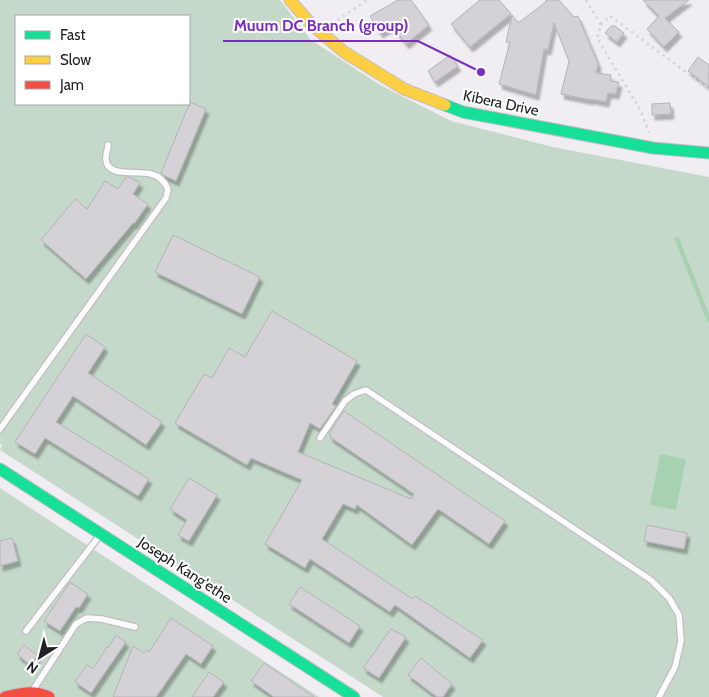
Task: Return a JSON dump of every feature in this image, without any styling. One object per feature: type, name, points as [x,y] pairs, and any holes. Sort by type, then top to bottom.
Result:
[{"type":"street","name":"Kibera Drive","points":[[290,0],[310,23],[344,52],[404,89],[463,112],[653,148],[709,154]]},
{"type":"street","name":"Joseph Kang'ethe","points":[[0,469],[354,697]]},
{"type":"street","points":[[5,697],[32,691],[49,697]]},
{"type":"lane","points":[[0,429],[166,198],[168,189],[164,182],[152,174],[116,171],[109,167],[105,159],[108,146]]},
{"type":"lane","points":[[320,438],[346,401],[354,394],[366,390],[651,580],[669,598],[679,614],[681,641],[676,667],[659,697]]},
{"type":"lane","points":[[26,631],[101,534]]},
{"type":"lane","points":[[32,691],[76,624],[86,618],[102,619],[134,628]]},
{"type":"path","points":[[320,32],[367,0]]},
{"type":"path","points":[[586,0],[601,25]]},
{"type":"path","points":[[653,148],[641,111],[597,38],[601,25],[610,16],[709,90]]},
{"type":"shaded area","points":[[0,0],[280,0],[311,40],[380,85],[451,121],[553,147],[709,177],[709,697],[383,697],[0,450],[2,445],[0,443]]},
{"type":"shaded area","points":[[660,454],[686,459],[676,510],[650,505]]},
{"type":"shaded area","points":[[0,488],[319,697],[0,697]]},
{"type":"building","points":[[398,0],[411,0],[429,25],[406,44],[392,26],[380,33],[370,16]]},
{"type":"building","points":[[480,0],[499,0],[511,14],[470,47],[451,24]]},
{"type":"building","points":[[546,0],[559,0],[574,17],[578,16],[598,64],[596,73],[611,75],[610,81],[619,82],[616,94],[608,93],[606,102],[561,94],[569,61],[554,23],[548,50],[544,49],[536,95],[499,84],[510,42],[506,42],[512,15],[518,23],[546,2]]},
{"type":"building","points":[[643,0],[689,0],[665,18],[679,32],[664,47],[647,29],[659,16]]},
{"type":"building","points":[[611,26],[615,26],[624,33],[617,42],[605,33]]},
{"type":"building","points":[[450,55],[458,66],[435,82],[428,71]]},
{"type":"building","points":[[698,57],[709,65],[709,87],[688,71]]},
{"type":"building","points":[[190,102],[206,109],[176,181],[161,173]]},
{"type":"building","points":[[670,103],[671,114],[652,115],[652,104]]},
{"type":"building","points":[[126,177],[130,177],[140,183],[133,194],[148,204],[134,224],[86,279],[41,240],[75,199],[87,209],[105,181],[118,189]]},
{"type":"building","points":[[173,235],[260,277],[242,314],[155,272]]},
{"type":"building","points":[[272,311],[357,361],[332,404],[336,406],[320,429],[310,423],[298,452],[411,499],[414,494],[330,437],[331,435],[329,434],[344,411],[505,521],[489,544],[438,509],[412,545],[357,505],[355,509],[343,504],[322,539],[412,599],[415,596],[483,640],[470,658],[395,605],[390,612],[310,559],[305,568],[265,544],[302,480],[251,458],[247,465],[175,423],[204,374],[212,378],[229,348],[245,357]]},
{"type":"building","points":[[86,334],[105,347],[88,373],[162,422],[146,445],[73,396],[56,422],[149,479],[138,496],[45,438],[35,454],[15,442]]},
{"type":"building","points":[[189,478],[217,495],[189,541],[178,535],[187,520],[170,509]]},
{"type":"building","points":[[647,525],[687,533],[684,549],[644,541]]},
{"type":"building","points":[[12,538],[18,561],[0,566],[0,541]]},
{"type":"building","points":[[70,582],[88,594],[79,608],[76,607],[60,631],[44,621]]},
{"type":"building","points":[[300,587],[360,626],[349,643],[289,604]]},
{"type":"building","points":[[171,618],[213,646],[201,664],[186,654],[156,697],[113,697],[133,646],[144,653],[147,650],[149,652]]},
{"type":"building","points":[[391,629],[406,637],[379,678],[363,668]]},
{"type":"building","points":[[116,635],[126,642],[91,693],[75,682],[87,665],[93,669]]},
{"type":"building","points":[[24,645],[38,656],[30,665],[17,654]]},
{"type":"building","points":[[421,658],[452,684],[443,697],[437,697],[408,675]]},
{"type":"building","points":[[264,663],[314,697],[274,697],[251,681]]},
{"type":"building","points":[[209,672],[224,682],[213,697],[192,697]]},
{"type":"waterway","points":[[677,239],[709,320]]},
{"type":"traffic: fast","points":[[445,105],[463,112],[653,148],[709,153]]},
{"type":"traffic: fast","points":[[0,469],[354,697]]},
{"type":"traffic: slow","points":[[290,0],[310,23],[344,52],[404,89],[445,105]]},
{"type":"traffic: jam","points":[[5,697],[22,693],[33,693],[49,697]]},
{"type":"place","name":"Muum DC Branch (group)","points":[[481,72]]}]
